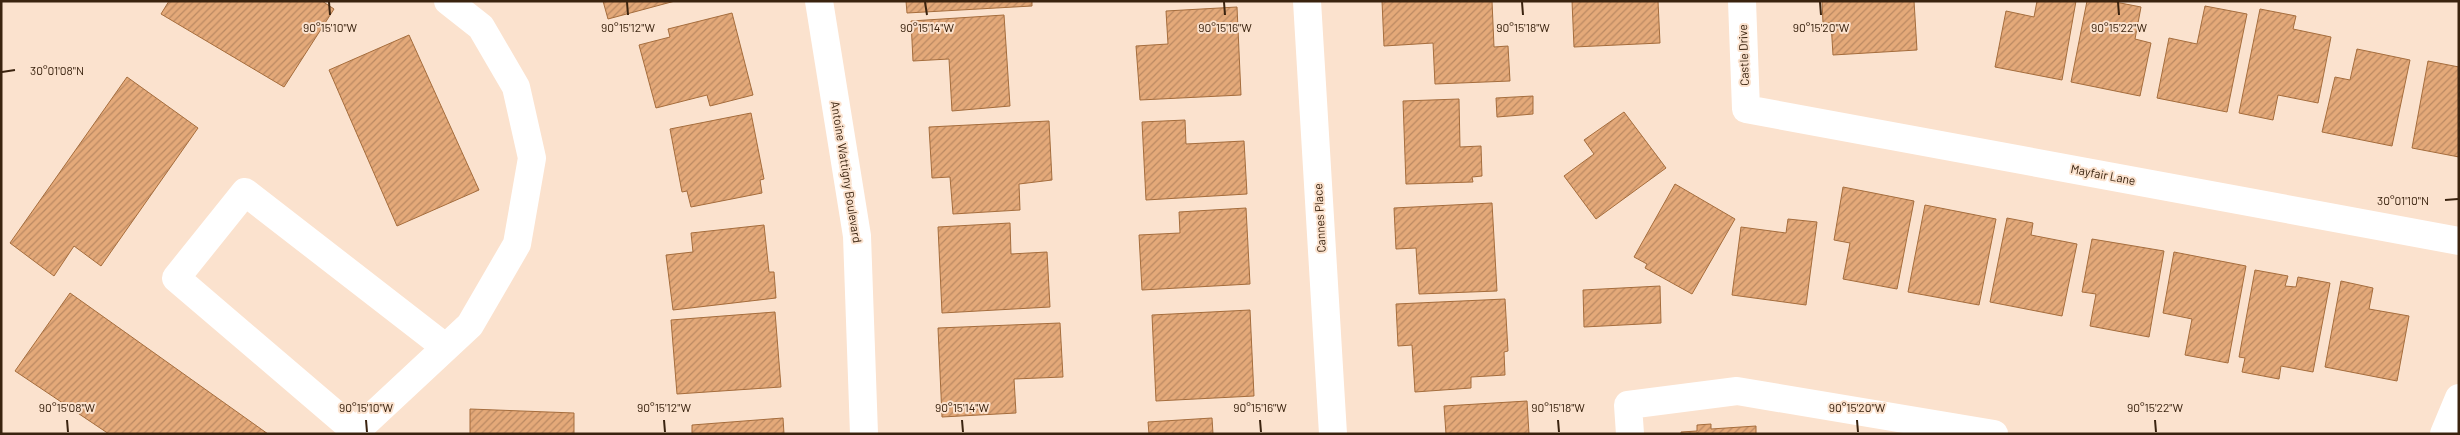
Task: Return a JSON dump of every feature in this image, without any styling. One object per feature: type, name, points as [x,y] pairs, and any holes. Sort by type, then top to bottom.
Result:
[{"type":"street","points":[[445,347],[245,192],[176,278],[354,432],[470,325],[517,244],[532,158],[516,86],[481,27],[448,1]]},
{"type":"street","name":"Antoine Wattigny Boulevard","points":[[819,1],[857,236],[864,434]]},
{"type":"street","name":"Cannes Place","points":[[1307,1],[1333,434]]},
{"type":"street","name":"Castle Drive","points":[[1742,1],[1746,109]]},
{"type":"street","name":"Mayfair Lane","points":[[1746,109],[2459,241]]},
{"type":"street","points":[[1630,434],[1628,405],[1737,391],[1994,434]]},
{"type":"street","points":[[2444,434],[2459,398]]},
{"type":"building","points":[[169,1],[322,1],[334,9],[284,87],[161,14]]},
{"type":"building","points":[[603,1],[675,1],[608,19]]},
{"type":"building","points":[[906,1],[1032,1],[1032,6],[907,13]]},
{"type":"building","points":[[1382,1],[1492,1],[1494,47],[1508,46],[1510,81],[1435,84],[1433,43],[1384,46]]},
{"type":"building","points":[[1572,1],[1658,1],[1660,43],[1574,47]]},
{"type":"building","points":[[1822,1],[1914,1],[1917,50],[1833,55],[1831,23],[1823,23]]},
{"type":"building","points":[[2037,1],[2076,1],[2062,80],[1995,67],[2006,11],[2034,17]]},
{"type":"building","points":[[2087,1],[2110,1],[2141,7],[2135,39],[2151,43],[2140,96],[2071,82]]},
{"type":"building","points":[[2205,6],[2247,14],[2227,112],[2157,98],[2169,38],[2197,44]]},
{"type":"building","points":[[1237,7],[1241,95],[1140,100],[1136,46],[1168,44],[1166,11]]},
{"type":"building","points":[[2260,9],[2296,16],[2293,29],[2331,37],[2318,103],[2278,95],[2273,120],[2239,113]]},
{"type":"building","points":[[732,13],[753,95],[710,106],[707,95],[656,108],[639,45],[670,37],[668,29]]},
{"type":"building","points":[[1004,15],[1010,106],[952,111],[949,59],[913,61],[911,21]]},
{"type":"building","points":[[409,35],[479,190],[397,226],[329,70]]},
{"type":"building","points":[[2357,49],[2410,60],[2392,146],[2322,132],[2335,77],[2350,80]]},
{"type":"building","points":[[2428,61],[2459,67],[2459,157],[2412,148]]},
{"type":"building","points":[[127,77],[198,128],[101,266],[74,246],[54,276],[10,243]]},
{"type":"building","points":[[1533,96],[1533,114],[1497,117],[1496,98]]},
{"type":"building","points":[[1459,99],[1460,147],[1481,146],[1482,176],[1472,177],[1473,182],[1406,184],[1403,101]]},
{"type":"building","points":[[1624,112],[1666,168],[1596,219],[1564,176],[1594,154],[1584,140]]},
{"type":"building","points":[[751,113],[764,179],[760,180],[762,193],[691,207],[687,191],[682,192],[670,129]]},
{"type":"building","points":[[1185,120],[1186,144],[1244,141],[1247,194],[1146,200],[1142,122]]},
{"type":"building","points":[[1049,121],[1052,180],[1019,184],[1020,210],[953,214],[950,177],[932,178],[929,127]]},
{"type":"building","points":[[1675,184],[1735,219],[1692,294],[1645,268],[1647,264],[1634,257]]},
{"type":"building","points":[[1843,187],[1914,201],[1897,289],[1843,279],[1850,243],[1834,240]]},
{"type":"building","points":[[1492,203],[1497,291],[1419,294],[1416,248],[1396,249],[1394,208]]},
{"type":"building","points":[[1925,205],[1996,219],[1979,305],[1908,292]]},
{"type":"building","points":[[1246,208],[1250,284],[1142,290],[1139,235],[1180,233],[1179,212]]},
{"type":"building","points":[[2007,218],[2033,223],[2031,235],[2077,244],[2062,316],[1990,302]]},
{"type":"building","points":[[1788,219],[1817,222],[1806,305],[1732,295],[1741,227],[1786,233]]},
{"type":"building","points":[[1010,223],[1011,254],[1047,252],[1050,307],[942,313],[938,227]]},
{"type":"building","points":[[764,225],[769,272],[774,272],[776,298],[673,310],[666,255],[693,252],[691,233]]},
{"type":"building","points":[[2092,239],[2164,251],[2149,337],[2090,326],[2096,294],[2082,292]]},
{"type":"building","points":[[2174,252],[2246,266],[2228,363],[2185,355],[2192,319],[2163,313]]},
{"type":"building","points":[[2255,270],[2288,276],[2285,286],[2296,287],[2298,277],[2330,283],[2313,372],[2281,366],[2279,379],[2242,372],[2245,358],[2239,357]]},
{"type":"building","points":[[2341,281],[2373,288],[2369,309],[2409,316],[2397,381],[2325,367]]},
{"type":"building","points":[[1660,286],[1661,323],[1584,327],[1583,290]]},
{"type":"building","points":[[70,293],[268,434],[109,434],[15,371]]},
{"type":"building","points":[[1505,299],[1508,351],[1504,352],[1505,375],[1471,377],[1471,388],[1415,392],[1412,345],[1398,346],[1396,304]]},
{"type":"building","points":[[1250,310],[1254,396],[1156,401],[1152,315]]},
{"type":"building","points":[[775,312],[781,387],[677,394],[671,320]]},
{"type":"building","points":[[1060,323],[1063,377],[1014,379],[1016,413],[942,417],[938,328]]},
{"type":"building","points":[[1527,401],[1529,434],[1446,434],[1444,406]]},
{"type":"building","points":[[470,409],[574,413],[574,434],[470,434]]},
{"type":"building","points":[[783,418],[784,434],[692,434],[692,425]]},
{"type":"building","points":[[1212,418],[1213,434],[1149,434],[1148,422]]},
{"type":"building","points":[[1711,424],[1711,429],[1756,426],[1756,434],[1681,434],[1681,432],[1697,431],[1697,425]]}]
